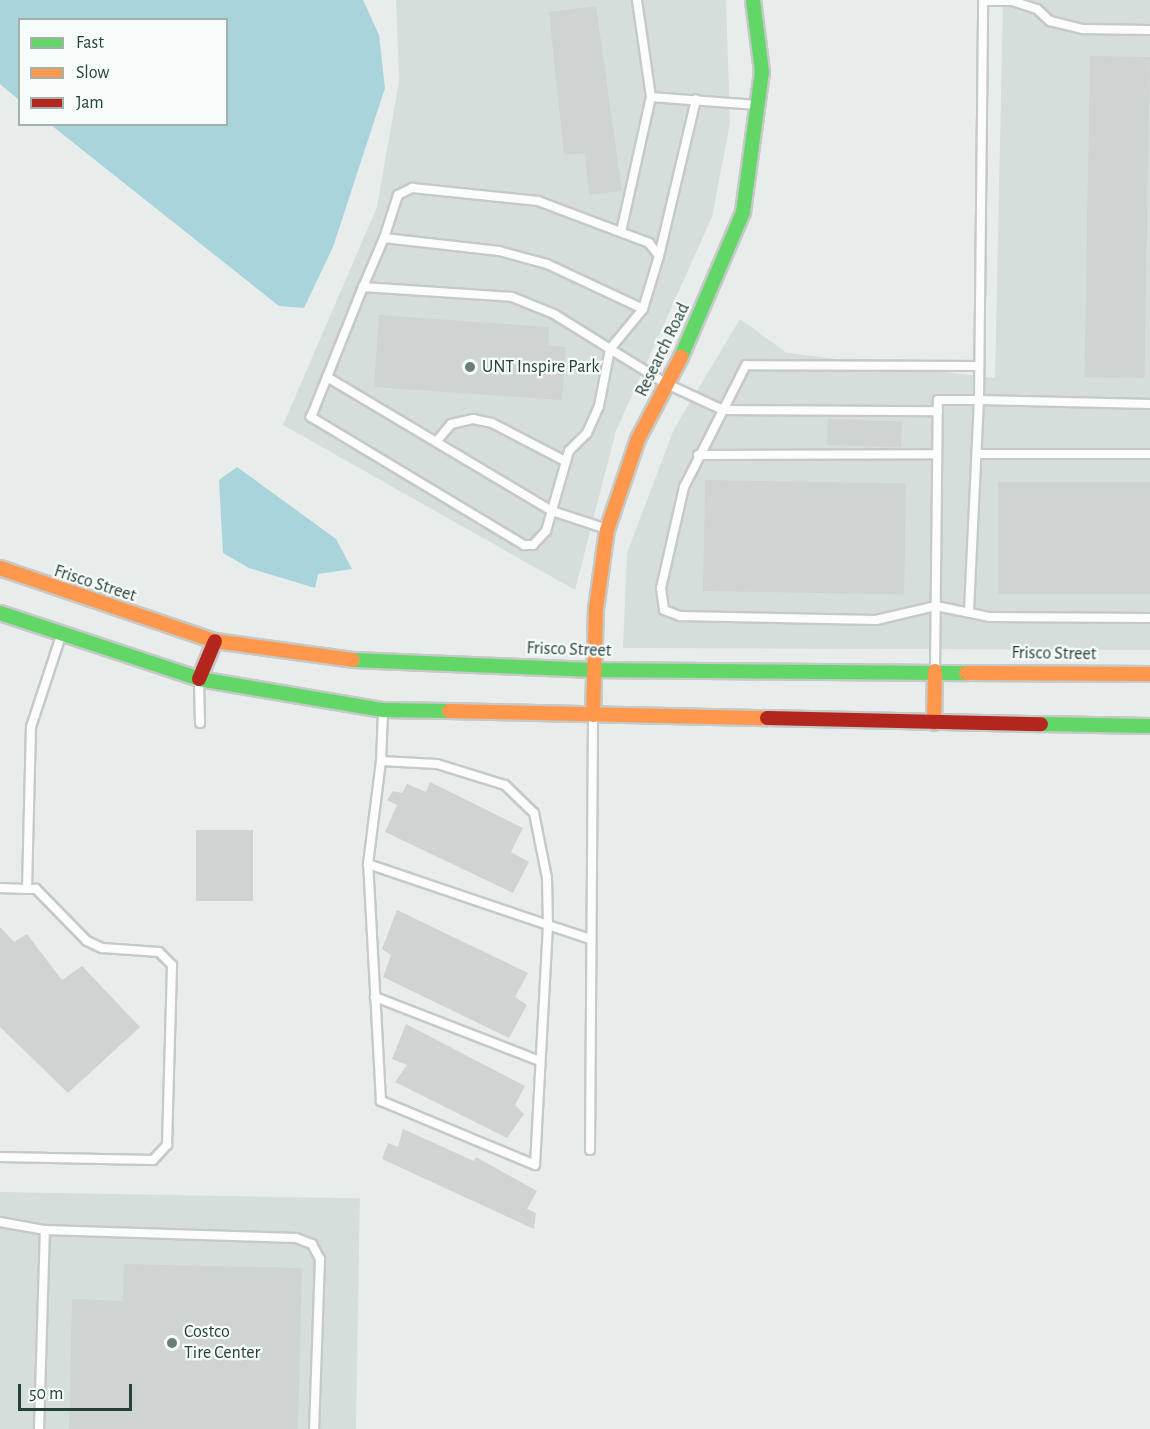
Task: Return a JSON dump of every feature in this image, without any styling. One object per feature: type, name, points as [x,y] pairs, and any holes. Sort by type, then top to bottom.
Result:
[{"type":"street","name":"Research Road","points":[[593,715],[593,670],[607,530],[638,439],[667,384],[743,212],[762,72],[753,0]]},
{"type":"street","name":"Frisco Street","points":[[0,568],[215,640],[360,661],[593,670],[1150,674]]},
{"type":"street","points":[[0,614],[199,679],[383,710],[1150,726]]},
{"type":"street","points":[[199,679],[215,640]]},
{"type":"street","points":[[934,723],[935,671]]},
{"type":"lane","points":[[621,232],[651,97],[637,0]]},
{"type":"lane","points":[[969,611],[980,366],[983,0],[1012,1],[1037,9],[1050,21],[1083,29],[1150,30]]},
{"type":"lane","points":[[651,97],[757,105]]},
{"type":"lane","points":[[659,256],[648,243],[538,201],[412,188],[398,195],[384,238],[311,417],[515,541],[533,545],[542,538],[552,511],[565,461],[592,425],[610,349],[644,309],[659,256],[696,99]]},
{"type":"lane","points":[[384,238],[499,251],[538,261],[644,309]]},
{"type":"lane","points":[[363,287],[512,297],[554,314],[667,384],[723,410],[938,411]]},
{"type":"lane","points":[[980,366],[746,365],[698,455],[669,536],[661,588],[669,614],[876,620],[936,606],[969,611],[989,617],[1150,618]]},
{"type":"lane","points":[[327,377],[552,511],[607,530]]},
{"type":"lane","points":[[935,671],[938,400],[1150,404]]},
{"type":"lane","points":[[436,442],[451,424],[473,419],[492,423],[565,461]]},
{"type":"lane","points":[[698,455],[937,454]]},
{"type":"lane","points":[[977,454],[1150,454]]},
{"type":"lane","points":[[27,889],[31,727],[62,634]]},
{"type":"lane","points":[[199,679],[200,723]]},
{"type":"lane","points":[[381,761],[437,764],[505,785],[534,813],[547,878],[548,925],[535,1165],[381,1101],[368,864],[381,761],[383,710]]},
{"type":"lane","points":[[590,1150],[593,715]]},
{"type":"lane","points":[[368,864],[590,939]]},
{"type":"lane","points":[[0,888],[36,889],[87,942],[102,948],[159,952],[172,965],[168,1145],[153,1160],[0,1157]]},
{"type":"lane","points":[[375,997],[540,1061]]},
{"type":"lane","points":[[0,1222],[45,1230],[296,1238],[312,1244],[320,1258],[315,1429]]},
{"type":"lane","points":[[39,1429],[45,1230]]},
{"type":"shaded area","points":[[396,0],[726,0],[730,123],[712,217],[616,431],[575,590],[283,425],[377,207],[399,81]]},
{"type":"shaded area","points":[[1003,0],[1150,0],[1150,650],[623,648],[627,553],[674,429],[740,319],[787,353],[995,378]]},
{"type":"shaded area","points":[[0,1192],[360,1198],[356,1429],[0,1429]]},
{"type":"water","points":[[0,0],[363,0],[379,35],[385,88],[333,247],[304,308],[279,306],[52,126],[228,126],[228,18],[18,18],[18,99],[0,84]]},
{"type":"water","points":[[237,467],[336,539],[352,569],[318,574],[315,588],[249,568],[223,553],[219,480]]},
{"type":"building","points":[[596,6],[622,191],[589,195],[585,153],[564,155],[549,12]]},
{"type":"building","points":[[1090,56],[1150,57],[1144,378],[1084,377]]},
{"type":"building","name":"UNT Inspire Park","points":[[379,315],[549,327],[548,345],[566,347],[562,400],[374,387]]},
{"type":"building","points":[[828,419],[902,422],[901,448],[827,445]]},
{"type":"building","points":[[705,480],[906,484],[904,594],[703,591]]},
{"type":"building","points":[[998,482],[1150,482],[1150,594],[998,594]]},
{"type":"building","points":[[430,782],[523,828],[511,852],[529,862],[513,893],[385,832],[397,805],[387,800],[393,791],[402,793],[407,784],[426,792]]},
{"type":"building","points":[[196,830],[253,830],[253,901],[196,901]]},
{"type":"building","points":[[397,910],[528,973],[515,997],[527,1005],[509,1038],[383,977],[391,955],[382,949]]},
{"type":"building","points":[[0,927],[14,942],[27,934],[62,980],[82,966],[140,1027],[68,1093],[0,1027]]},
{"type":"building","points":[[406,1024],[525,1086],[515,1105],[524,1114],[507,1138],[395,1082],[407,1065],[392,1059]]},
{"type":"building","points":[[403,1129],[474,1161],[476,1157],[537,1191],[527,1209],[536,1213],[534,1229],[382,1159],[388,1143],[398,1147]]},
{"type":"building","points":[[124,1264],[302,1268],[298,1429],[69,1429],[72,1299],[123,1301]]},
{"type":"traffic: fast","points":[[681,357],[743,212],[762,72],[753,0]]},
{"type":"traffic: fast","points":[[0,613],[199,679],[383,710],[449,711]]},
{"type":"traffic: fast","points":[[353,660],[593,670],[966,673]]},
{"type":"traffic: fast","points":[[1041,724],[1150,726]]},
{"type":"traffic: slow","points":[[593,715],[596,609],[607,530],[638,439],[681,357]]},
{"type":"traffic: slow","points":[[0,568],[215,641],[353,660]]},
{"type":"traffic: slow","points":[[934,723],[935,671]]},
{"type":"traffic: slow","points":[[966,673],[1150,674]]},
{"type":"traffic: slow","points":[[449,711],[767,718]]},
{"type":"traffic: jam","points":[[199,679],[215,641]]},
{"type":"traffic: jam","points":[[767,718],[1041,724]]},
{"type":"place","name":"UNT Inspire Park","points":[[470,367]]},
{"type":"place","name":"Costco Tire Center","points":[[172,1343]]}]
